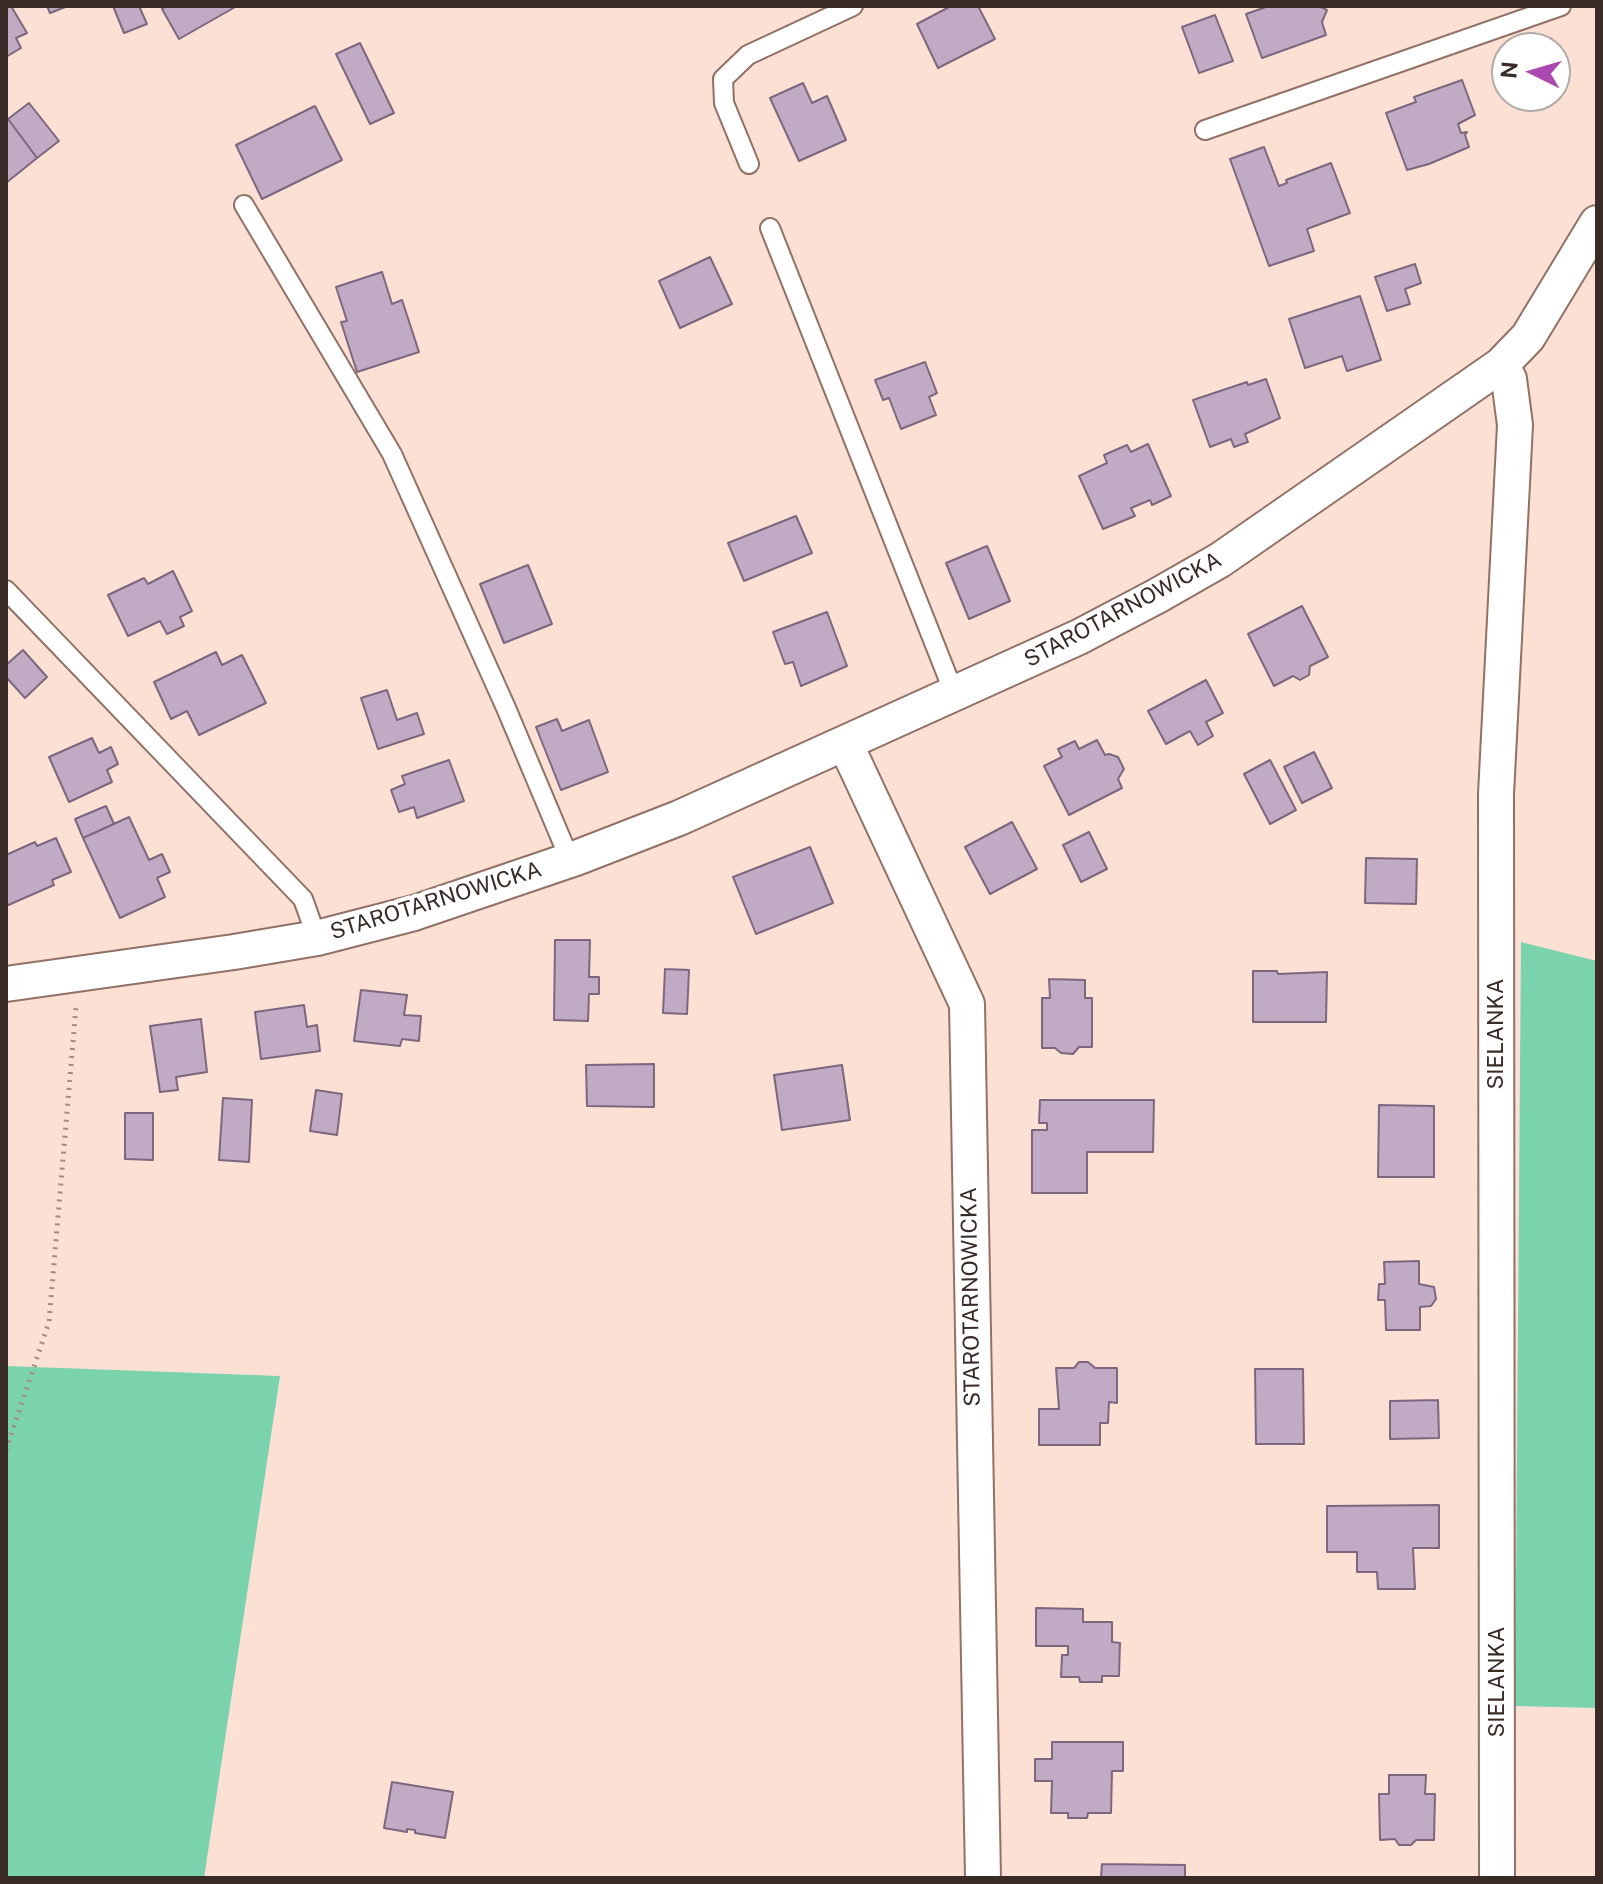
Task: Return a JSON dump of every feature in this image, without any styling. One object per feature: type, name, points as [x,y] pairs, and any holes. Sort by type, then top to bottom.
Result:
[{"type":"street","points":[[1501,365],[1528,337],[1597,223]]},
{"type":"street","name":"STAROTARNOWICKA","points":[[6,984],[317,938],[414,913],[570,860],[679,818],[1092,630],[1220,560],[1501,365]]},
{"type":"street","name":"SIELANKA","points":[[1497,1878],[1496,794],[1515,425],[1509,379],[1501,365]]},
{"type":"street","name":"STAROTARNOWICKA","points":[[845,743],[967,1004],[983,1878]]},
{"type":"lane","points":[[749,164],[724,103],[723,79],[748,55],[853,6]]},
{"type":"lane","points":[[1205,130],[1561,6]]},
{"type":"lane","points":[[244,205],[392,454],[500,694],[570,860]]},
{"type":"lane","points":[[770,228],[954,693]]},
{"type":"lane","points":[[6,590],[303,899],[317,938]]},
{"type":"path","points":[[6,1450],[49,1322],[79,974]]},
{"type":"green space","points":[[1521,942],[1597,961],[1597,1708],[1515,1706]]},
{"type":"green space","points":[[6,1366],[280,1376],[204,1878],[6,1878]]},
{"type":"building","points":[[6,6],[11,6],[27,33],[16,38],[21,48],[6,57]]},
{"type":"building","points":[[47,6],[68,6],[50,13]]},
{"type":"building","points":[[113,6],[139,6],[147,24],[124,33]]},
{"type":"building","points":[[167,6],[237,6],[179,39],[162,9]]},
{"type":"building","points":[[951,6],[978,6],[995,39],[938,68],[917,24]]},
{"type":"building","points":[[1269,6],[1319,6],[1327,10],[1322,22],[1326,35],[1262,58],[1246,14]]},
{"type":"building","points":[[1215,15],[1233,61],[1199,73],[1182,27]]},
{"type":"building","points":[[360,43],[394,113],[370,124],[336,54]]},
{"type":"building","points":[[1462,80],[1475,115],[1458,124],[1461,133],[1467,132],[1469,147],[1407,170],[1386,113],[1416,102],[1414,97]]},
{"type":"building","points":[[803,83],[812,103],[827,96],[846,140],[799,161],[770,98]]},
{"type":"building","points":[[29,103],[59,141],[37,158],[8,119]]},
{"type":"building","points":[[315,106],[342,160],[262,199],[236,145]]},
{"type":"building","points":[[8,119],[37,158],[6,183],[6,121]]},
{"type":"building","points":[[1264,147],[1279,186],[1287,183],[1286,180],[1331,163],[1350,213],[1307,229],[1314,251],[1269,266],[1230,159]]},
{"type":"building","points":[[710,257],[732,304],[680,328],[659,281]]},
{"type":"building","points":[[1415,264],[1421,283],[1405,289],[1410,304],[1387,311],[1375,277]]},
{"type":"building","points":[[382,272],[392,304],[402,300],[419,352],[357,372],[341,322],[347,321],[336,287]]},
{"type":"building","points":[[1360,296],[1381,360],[1347,371],[1342,356],[1305,368],[1289,319]]},
{"type":"building","points":[[925,362],[937,393],[929,397],[936,415],[901,429],[889,398],[883,400],[875,380]]},
{"type":"building","points":[[1266,379],[1280,418],[1245,434],[1248,442],[1234,447],[1231,439],[1210,447],[1193,400]]},
{"type":"building","points":[[1148,444],[1171,496],[1152,505],[1150,500],[1131,508],[1135,516],[1103,529],[1079,476],[1107,463],[1104,455],[1127,445],[1131,452]]},
{"type":"building","points":[[796,516],[812,553],[744,581],[728,543]]},
{"type":"building","points":[[987,546],[1010,601],[969,619],[946,563]]},
{"type":"building","points":[[528,565],[552,624],[504,643],[480,584]]},
{"type":"building","points":[[173,571],[192,611],[180,617],[184,626],[167,634],[160,621],[128,636],[108,595],[144,578],[148,584]]},
{"type":"building","points":[[1302,606],[1328,657],[1310,666],[1309,675],[1300,680],[1293,676],[1274,686],[1248,634]]},
{"type":"building","points":[[827,612],[847,666],[801,686],[793,662],[785,664],[773,632]]},
{"type":"building","points":[[23,650],[47,677],[25,698],[6,677],[6,665]]},
{"type":"building","points":[[216,652],[222,665],[242,655],[266,703],[199,735],[187,711],[171,719],[154,682]]},
{"type":"building","points":[[1206,680],[1223,713],[1206,722],[1213,736],[1198,745],[1190,731],[1166,744],[1148,711]]},
{"type":"building","points":[[387,690],[397,720],[417,713],[424,734],[378,749],[361,698]]},
{"type":"building","points":[[557,719],[562,731],[589,720],[608,772],[561,790],[536,727]]},
{"type":"building","points":[[92,738],[99,753],[111,747],[118,764],[107,770],[112,782],[69,802],[49,757]]},
{"type":"building","points":[[1097,740],[1105,755],[1118,757],[1124,769],[1118,779],[1122,788],[1069,815],[1044,766],[1062,757],[1058,749],[1075,741],[1079,749]]},
{"type":"building","points":[[1314,752],[1332,788],[1302,803],[1284,767]]},
{"type":"building","points":[[449,760],[464,801],[417,818],[414,807],[399,812],[391,790],[405,784],[402,776]]},
{"type":"building","points":[[1270,760],[1296,810],[1270,824],[1244,774]]},
{"type":"building","points":[[106,806],[114,824],[83,838],[75,819]]},
{"type":"building","points":[[129,817],[149,860],[162,854],[170,872],[157,878],[165,897],[120,918],[83,838]]},
{"type":"building","points":[[1012,822],[1037,869],[990,894],[965,847]]},
{"type":"building","points":[[1089,832],[1107,869],[1081,882],[1063,845]]},
{"type":"building","points":[[56,838],[71,872],[52,880],[54,885],[6,906],[6,855],[35,842],[37,846]]},
{"type":"building","points":[[810,847],[833,903],[756,934],[733,877]]},
{"type":"building","points":[[1366,858],[1417,859],[1416,904],[1365,903]]},
{"type":"building","points":[[555,940],[590,940],[589,977],[599,977],[599,994],[589,994],[588,1021],[554,1020]]},
{"type":"building","points":[[665,969],[689,970],[687,1014],[663,1013]]},
{"type":"building","points":[[1253,971],[1277,971],[1278,974],[1327,972],[1326,1022],[1253,1022]]},
{"type":"building","points":[[1049,979],[1085,980],[1085,998],[1092,998],[1092,1047],[1079,1047],[1073,1054],[1061,1053],[1055,1048],[1042,1048],[1042,998],[1050,998]]},
{"type":"building","points":[[361,990],[407,995],[404,1015],[421,1016],[419,1041],[402,1039],[400,1046],[354,1041]]},
{"type":"building","points":[[304,1005],[307,1027],[317,1025],[320,1051],[261,1059],[255,1012]]},
{"type":"building","points":[[201,1019],[207,1072],[176,1077],[178,1090],[160,1092],[150,1026]]},
{"type":"building","points":[[654,1064],[654,1107],[587,1106],[586,1065]]},
{"type":"building","points":[[842,1065],[850,1120],[782,1130],[774,1075]]},
{"type":"building","points":[[316,1090],[342,1094],[337,1135],[310,1131]]},
{"type":"building","points":[[223,1098],[252,1100],[249,1162],[219,1160]]},
{"type":"building","points":[[1040,1100],[1154,1100],[1153,1152],[1087,1152],[1087,1193],[1032,1193],[1032,1130],[1047,1130],[1047,1123],[1039,1123]]},
{"type":"building","points":[[1379,1105],[1434,1106],[1434,1177],[1378,1177]]},
{"type":"building","points":[[125,1113],[153,1113],[153,1160],[125,1159]]},
{"type":"building","points":[[1419,1261],[1419,1284],[1434,1287],[1436,1299],[1431,1306],[1420,1307],[1420,1330],[1386,1330],[1385,1300],[1378,1300],[1379,1284],[1385,1284],[1384,1262]]},
{"type":"building","points":[[1079,1362],[1088,1362],[1095,1368],[1117,1368],[1117,1403],[1109,1402],[1108,1423],[1100,1423],[1100,1445],[1039,1445],[1039,1409],[1059,1409],[1056,1368],[1074,1368]]},
{"type":"building","points":[[1255,1369],[1303,1369],[1304,1444],[1256,1444]]},
{"type":"building","points":[[1438,1400],[1439,1438],[1390,1439],[1390,1401]]},
{"type":"building","points":[[1439,1505],[1439,1548],[1413,1548],[1415,1589],[1378,1589],[1377,1572],[1357,1572],[1357,1552],[1327,1552],[1327,1506]]},
{"type":"building","points":[[1036,1608],[1083,1609],[1083,1622],[1112,1622],[1112,1642],[1120,1643],[1119,1676],[1102,1676],[1102,1682],[1080,1682],[1079,1677],[1061,1677],[1062,1655],[1068,1655],[1068,1646],[1036,1646]]},
{"type":"building","points":[[1052,1742],[1123,1742],[1123,1771],[1112,1771],[1111,1813],[1088,1813],[1087,1818],[1068,1818],[1068,1813],[1051,1813],[1052,1781],[1035,1781],[1035,1759],[1052,1759]]},
{"type":"building","points":[[1389,1775],[1426,1775],[1425,1794],[1435,1794],[1434,1840],[1416,1840],[1411,1845],[1399,1845],[1395,1839],[1380,1840],[1379,1794],[1389,1794]]},
{"type":"building","points":[[392,1782],[453,1792],[445,1838],[415,1833],[415,1830],[407,1829],[407,1832],[384,1828]]},
{"type":"building","points":[[1102,1864],[1185,1865],[1185,1878],[1101,1878]]}]
